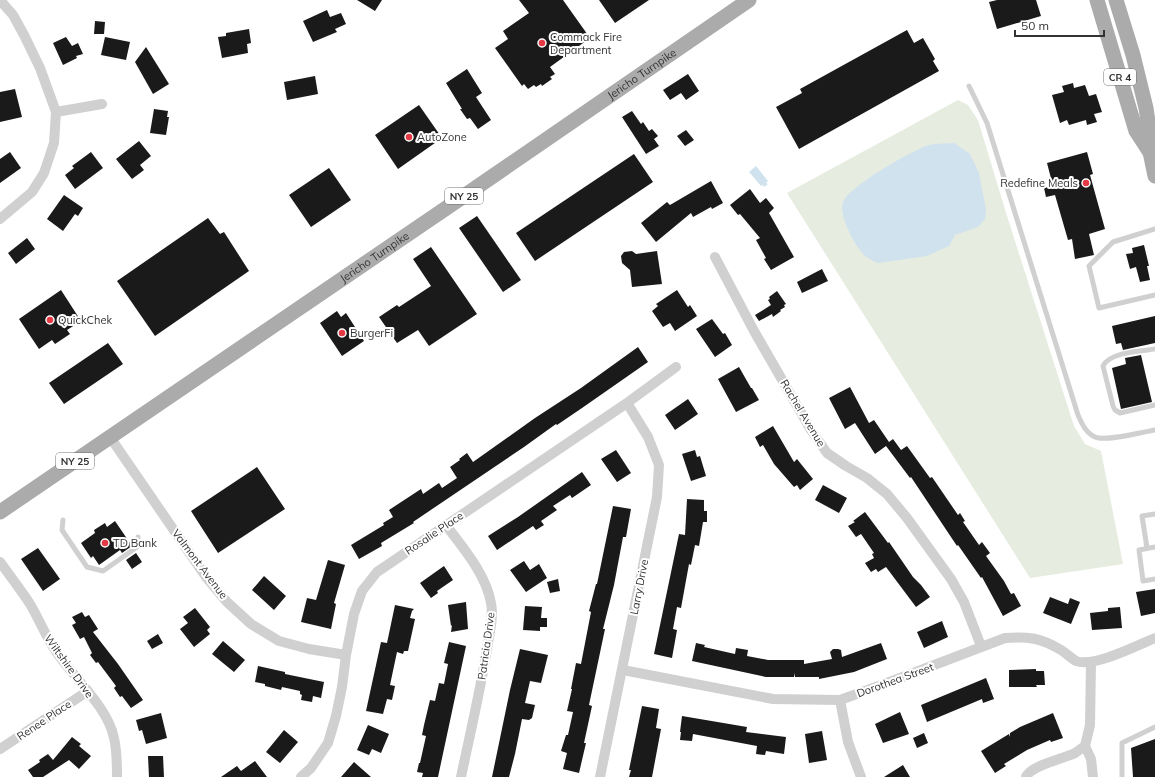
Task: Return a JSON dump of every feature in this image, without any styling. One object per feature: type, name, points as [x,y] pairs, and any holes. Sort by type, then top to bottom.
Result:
[{"type":"main road","name":"Jericho Turnpike","points":[[0,512],[749,0]]},
{"type":"main road","name":"CR 4","points":[[1096,0],[1136,131],[1150,152]]},
{"type":"main road","name":"CR 4","points":[[1116,0],[1148,108],[1150,152],[1155,176]]},
{"type":"street","points":[[0,0],[13,15],[24,36],[40,68],[56,112],[54,143],[44,173],[32,192],[0,219]]},
{"type":"street","points":[[56,112],[102,104]]},
{"type":"street","name":"Rachel Avenue","points":[[715,257],[754,332],[811,430],[827,453],[872,482],[887,494],[907,518],[951,579],[964,602],[981,646]]},
{"type":"street","name":"Rosalie Place","points":[[301,777],[311,768],[328,743],[336,716],[342,687],[354,614],[362,590],[377,572],[627,403],[676,367]]},
{"type":"street","name":"Larry Drive","points":[[600,777],[657,497],[659,465],[648,437],[627,403]]},
{"type":"street","name":"Valmont Avenue","points":[[110,437],[206,577],[228,602],[251,624],[279,641],[308,649],[346,656]]},
{"type":"street","name":"Patricia Drive","points":[[446,525],[477,569],[486,586],[492,604],[491,626],[481,682],[461,777]]},
{"type":"street","name":"Wiltshire Drive","points":[[0,562],[29,604],[57,653],[88,691],[105,716],[114,736],[117,760],[117,777]]},
{"type":"street","name":"Dorothea Street","points":[[623,670],[773,699],[840,700],[1005,638],[1024,636],[1044,641],[1077,661],[1091,662],[1155,638]]},
{"type":"street","points":[[1091,662],[1090,725],[1085,746],[1091,759],[1093,777]]},
{"type":"street","name":"Renee Place","points":[[0,749],[88,691]]},
{"type":"street","points":[[840,700],[848,742],[861,777]]},
{"type":"street","points":[[1026,777],[1037,767],[1075,753],[1085,746]]},
{"type":"lane","points":[[969,86],[987,123],[1076,408],[1084,428],[1096,437],[1109,438],[1155,430]]},
{"type":"lane","points":[[1155,230],[1113,242],[1089,266],[1099,308],[1155,295]]},
{"type":"lane","points":[[1155,349],[1133,352],[1111,358],[1105,362],[1103,366],[1112,406],[1115,410],[1120,413],[1155,405]]},
{"type":"lane","points":[[1147,548],[1142,516],[1155,514]]},
{"type":"lane","points":[[63,520],[62,530],[87,567],[103,571],[137,547],[138,537]]},
{"type":"lane","points":[[1155,547],[1138,550],[1143,581],[1155,579]]},
{"type":"lane","points":[[1122,777],[1122,743],[1155,727]]},
{"type":"shaded area","points":[[958,100],[968,105],[978,120],[1074,426],[1085,444],[1101,451],[1123,564],[1030,578],[787,193]]},
{"type":"water","points":[[954,143],[970,154],[979,173],[986,209],[985,219],[978,227],[955,235],[949,246],[927,256],[877,263],[864,255],[856,245],[845,222],[842,208],[843,202],[848,195],[856,187],[880,171],[926,146],[932,144]]},
{"type":"water","points":[[756,166],[768,181],[766,183],[768,184],[764,187],[763,185],[761,186],[749,172]]},
{"type":"building","points":[[357,0],[382,0],[375,11]]},
{"type":"building","name":"Commack Fire Department","points":[[519,0],[563,0],[590,38],[550,67],[555,74],[550,77],[552,79],[542,86],[541,84],[536,87],[534,85],[528,89],[524,84],[522,86],[495,48],[508,39],[503,31],[529,13]]},
{"type":"building","points":[[599,0],[649,0],[615,23]]},
{"type":"building","points":[[997,0],[1036,0],[1041,16],[997,29],[989,2]]},
{"type":"building","points":[[327,10],[330,17],[341,13],[346,24],[335,29],[337,32],[313,42],[303,21]]},
{"type":"building","points":[[95,21],[105,22],[104,34],[94,34]]},
{"type":"building","points":[[249,29],[251,43],[247,44],[248,53],[222,58],[218,37],[226,36],[226,33]]},
{"type":"building","points":[[907,30],[914,43],[923,38],[935,59],[933,61],[939,71],[799,149],[776,107],[802,93],[800,89]]},
{"type":"building","points":[[66,37],[72,46],[78,43],[83,54],[76,56],[77,58],[63,65],[53,43]]},
{"type":"building","points":[[105,37],[130,42],[126,60],[101,55]]},
{"type":"building","points":[[146,47],[169,84],[153,94],[135,62]]},
{"type":"building","points":[[467,69],[482,93],[476,97],[491,120],[478,129],[470,118],[467,119],[460,109],[462,109],[446,83]]},
{"type":"building","points":[[688,74],[699,91],[686,100],[681,93],[670,100],[663,90]]},
{"type":"building","points":[[315,76],[318,94],[287,100],[284,82]]},
{"type":"building","points":[[1073,83],[1074,88],[1085,85],[1089,96],[1096,94],[1102,112],[1094,114],[1097,122],[1087,125],[1086,120],[1069,125],[1067,120],[1060,123],[1052,95],[1064,92],[1062,86]]},
{"type":"building","points":[[15,89],[22,117],[0,122],[0,92]]},
{"type":"building","name":"AutoZone","points":[[419,105],[442,138],[398,169],[375,135]]},
{"type":"building","points":[[154,109],[168,111],[167,117],[169,117],[166,135],[150,133]]},
{"type":"building","points":[[632,111],[641,124],[643,122],[649,131],[652,129],[658,136],[654,139],[659,146],[646,154],[622,117]]},
{"type":"building","points":[[686,130],[694,140],[685,146],[677,136]]},
{"type":"building","points":[[139,141],[151,156],[140,165],[144,170],[132,179],[116,159]]},
{"type":"building","points":[[10,152],[21,168],[0,183],[0,159]]},
{"type":"building","points":[[91,152],[103,168],[75,189],[65,175],[74,168],[72,166]]},
{"type":"building","points":[[1087,152],[1093,174],[1090,175],[1105,229],[1089,234],[1094,255],[1075,259],[1072,239],[1068,240],[1055,195],[1046,197],[1044,188],[1053,186],[1047,163]]},
{"type":"building","points":[[634,154],[653,182],[535,261],[516,233]]},
{"type":"building","points":[[329,168],[351,200],[311,227],[289,195]]},
{"type":"building","points":[[711,181],[723,203],[712,209],[711,207],[693,217],[691,213],[656,242],[641,223],[667,202],[670,205]]},
{"type":"building","points":[[750,189],[760,203],[766,198],[774,208],[769,213],[794,257],[771,270],[764,259],[766,258],[756,240],[760,238],[740,214],[738,215],[730,205]]},
{"type":"building","points":[[64,195],[83,208],[78,216],[75,214],[63,231],[47,219]]},
{"type":"building","points":[[477,216],[521,280],[503,292],[459,228]]},
{"type":"building","points":[[208,218],[220,234],[224,232],[249,271],[155,336],[117,281]]},
{"type":"building","points":[[27,238],[35,249],[16,264],[8,253]]},
{"type":"building","points":[[1144,245],[1149,266],[1147,266],[1150,280],[1140,282],[1136,267],[1130,269],[1126,254],[1133,253],[1132,248]]},
{"type":"building","points":[[431,247],[477,314],[429,346],[418,330],[397,343],[379,317],[397,305],[399,307],[431,286],[413,259]]},
{"type":"building","points":[[632,251],[636,254],[657,251],[662,284],[632,287],[630,270],[622,263],[621,256],[624,252]]},
{"type":"building","points":[[822,269],[828,281],[802,293],[797,282]]},
{"type":"building","name":"QuickChek","points":[[61,290],[81,321],[67,330],[70,334],[55,344],[52,340],[39,349],[19,319]]},
{"type":"building","points":[[677,290],[688,307],[690,305],[697,316],[675,331],[670,323],[663,327],[652,311],[658,306],[656,304]]},
{"type":"building","points":[[777,291],[786,304],[784,305],[785,307],[773,317],[772,314],[759,321],[755,315],[771,305],[768,300],[770,299],[769,297]]},
{"type":"building","points":[[337,311],[341,317],[346,313],[364,341],[342,356],[320,323]]},
{"type":"building","points":[[1155,316],[1155,343],[1123,350],[1121,343],[1116,344],[1112,326]]},
{"type":"building","points":[[712,319],[723,334],[725,333],[732,345],[715,357],[696,329]]},
{"type":"building","points":[[108,343],[123,364],[64,404],[49,383]]},
{"type":"building","points":[[638,347],[648,362],[413,522],[414,523],[381,543],[382,546],[359,559],[351,545],[384,525],[383,523],[393,517],[389,510],[421,489],[423,494],[439,483],[442,488],[457,478],[450,467],[467,453],[473,462]]},
{"type":"building","points":[[1141,355],[1152,402],[1121,409],[1112,368],[1126,364],[1125,358]]},
{"type":"building","points":[[739,367],[759,400],[736,412],[718,379]]},
{"type":"building","points":[[850,387],[869,423],[874,420],[889,442],[893,439],[901,450],[907,446],[930,478],[932,477],[958,515],[960,513],[965,521],[963,522],[979,545],[982,542],[990,553],[986,556],[1004,581],[1011,594],[1014,593],[1021,606],[1003,616],[982,577],[981,578],[958,545],[957,546],[911,477],[910,478],[886,446],[875,454],[855,423],[845,429],[829,398]]},
{"type":"building","points":[[688,399],[698,414],[675,430],[665,415]]},
{"type":"building","points":[[773,426],[794,462],[797,459],[813,479],[800,490],[797,485],[794,487],[774,464],[763,445],[760,447],[755,437]]},
{"type":"building","points":[[616,450],[631,473],[617,482],[601,459]]},
{"type":"building","points":[[695,450],[697,457],[700,456],[706,476],[691,481],[682,454]]},
{"type":"building","points":[[257,467],[285,509],[218,553],[191,511]]},
{"type":"building","points":[[582,472],[591,485],[572,498],[570,495],[553,506],[557,510],[541,521],[544,525],[536,530],[533,526],[497,550],[488,536]]},
{"type":"building","points":[[823,485],[847,498],[839,513],[815,500]]},
{"type":"building","points":[[687,499],[704,500],[704,511],[707,511],[707,522],[703,522],[699,546],[695,545],[691,565],[689,564],[681,608],[677,607],[673,629],[677,630],[672,658],[654,654],[679,534],[685,535]]},
{"type":"building","points":[[613,506],[631,509],[626,537],[623,537],[614,585],[603,629],[605,629],[589,705],[592,706],[579,773],[563,769],[567,753],[561,751],[566,735],[568,735],[573,712],[567,711],[576,663],[581,664],[591,612],[589,611],[597,584]]},
{"type":"building","points":[[865,512],[888,543],[889,542],[913,577],[930,597],[916,607],[886,567],[878,572],[876,569],[871,572],[865,563],[874,558],[872,554],[874,553],[861,534],[856,537],[848,526],[855,522],[853,521]]},
{"type":"building","name":"TD Bank","points":[[115,521],[132,546],[122,553],[120,550],[99,565],[93,556],[91,558],[81,543],[95,533],[94,530],[105,523],[107,527]]},
{"type":"building","points":[[38,548],[60,579],[43,591],[21,559]]},
{"type":"building","points":[[136,553],[142,562],[132,569],[126,560]]},
{"type":"building","points":[[328,560],[345,565],[334,603],[336,604],[331,629],[301,622],[307,598],[316,600]]},
{"type":"building","points":[[524,561],[530,570],[539,564],[547,578],[526,592],[510,570]]},
{"type":"building","points":[[444,566],[453,580],[437,591],[438,593],[431,598],[420,583]]},
{"type":"building","points":[[264,576],[286,596],[274,610],[252,590]]},
{"type":"building","points":[[558,579],[560,591],[550,593],[547,582]]},
{"type":"building","points":[[1155,589],[1155,613],[1141,616],[1136,592]]},
{"type":"building","points":[[1050,597],[1068,604],[1070,598],[1080,602],[1071,624],[1043,613]]},
{"type":"building","points":[[466,602],[468,629],[451,632],[452,625],[451,626],[448,605]]},
{"type":"building","points":[[395,605],[414,609],[410,618],[415,619],[408,651],[404,651],[403,654],[397,652],[390,685],[395,686],[392,700],[387,699],[383,714],[366,711],[381,642],[387,643]]},
{"type":"building","points":[[525,606],[542,607],[541,618],[547,618],[547,627],[540,627],[540,631],[523,630]]},
{"type":"building","points":[[1120,607],[1122,628],[1092,630],[1090,613],[1108,611],[1108,608]]},
{"type":"building","points":[[195,608],[210,627],[207,630],[210,634],[194,647],[180,629],[188,623],[183,617]]},
{"type":"building","points":[[82,612],[85,617],[89,615],[98,629],[93,632],[143,700],[131,708],[122,696],[120,697],[114,688],[116,686],[98,662],[96,663],[90,655],[92,653],[84,637],[80,639],[72,625],[76,623],[72,617]]},
{"type":"building","points":[[942,621],[948,637],[924,648],[917,632]]},
{"type":"building","points":[[158,634],[163,643],[152,649],[147,641]]},
{"type":"building","points":[[223,641],[245,660],[234,672],[212,654]]},
{"type":"building","points":[[449,642],[466,646],[438,777],[422,777],[423,773],[417,772],[426,736],[422,735],[424,725],[430,700],[435,701],[439,683],[444,684],[448,664],[444,663]]},
{"type":"building","points":[[696,643],[705,645],[704,647],[735,654],[736,648],[748,650],[747,656],[768,660],[804,660],[804,664],[832,659],[830,652],[833,649],[841,650],[842,657],[881,643],[887,659],[854,672],[819,679],[819,677],[795,677],[794,673],[794,677],[766,677],[692,661]]},
{"type":"building","points":[[520,649],[548,655],[541,683],[530,681],[525,703],[535,705],[532,718],[529,720],[522,719],[509,777],[492,777],[510,690]]},
{"type":"building","points":[[258,666],[285,672],[285,674],[324,682],[321,698],[313,696],[312,702],[301,700],[302,695],[300,694],[300,691],[282,687],[281,690],[255,682]]},
{"type":"building","points":[[1036,669],[1036,671],[1044,671],[1045,685],[1036,685],[1037,687],[1009,687],[1009,670]]},
{"type":"building","points":[[986,678],[994,699],[983,703],[982,699],[927,722],[921,705]]},
{"type":"building","points":[[642,706],[659,709],[656,728],[661,729],[652,777],[629,777],[631,770],[629,770]]},
{"type":"building","points":[[900,712],[909,734],[883,743],[875,724]]},
{"type":"building","points":[[161,713],[167,738],[146,744],[142,730],[139,731],[136,720]]},
{"type":"building","points":[[1053,713],[1063,738],[1051,742],[1050,740],[1027,750],[1004,764],[1006,766],[995,773],[981,751],[1009,734],[1010,737],[1010,733],[1020,727]]},
{"type":"building","points":[[682,716],[747,727],[746,732],[786,737],[784,754],[766,751],[765,755],[756,754],[757,746],[693,734],[692,741],[680,740]]},
{"type":"building","points":[[368,725],[389,734],[381,753],[372,749],[369,755],[357,750]]},
{"type":"building","points":[[284,730],[298,742],[280,763],[266,752]]},
{"type":"building","points":[[822,731],[827,760],[809,763],[805,734]]},
{"type":"building","points":[[924,733],[928,743],[917,748],[913,738]]},
{"type":"building","points":[[72,737],[81,744],[79,746],[91,756],[79,769],[69,760],[43,777],[33,777],[28,770],[40,762],[39,760],[48,754],[53,760]]},
{"type":"building","points":[[1155,739],[1155,777],[1133,777],[1131,748]]},
{"type":"building","points":[[148,756],[163,756],[164,777],[149,777]]},
{"type":"building","points":[[255,761],[267,777],[221,777],[237,766],[241,771]]},
{"type":"building","points":[[354,762],[371,777],[341,777]]},
{"type":"building","points":[[903,765],[910,777],[884,777]]},
{"type":"place","name":"Commack Fire Department","points":[[542,43]]},
{"type":"place","name":"AutoZone","points":[[409,137]]},
{"type":"place","name":"Redefine Meals","points":[[1086,183]]},
{"type":"place","name":"QuickChek","points":[[50,320]]},
{"type":"place","name":"BurgerFi","points":[[342,333]]},
{"type":"place","name":"TD Bank","points":[[105,543]]}]
